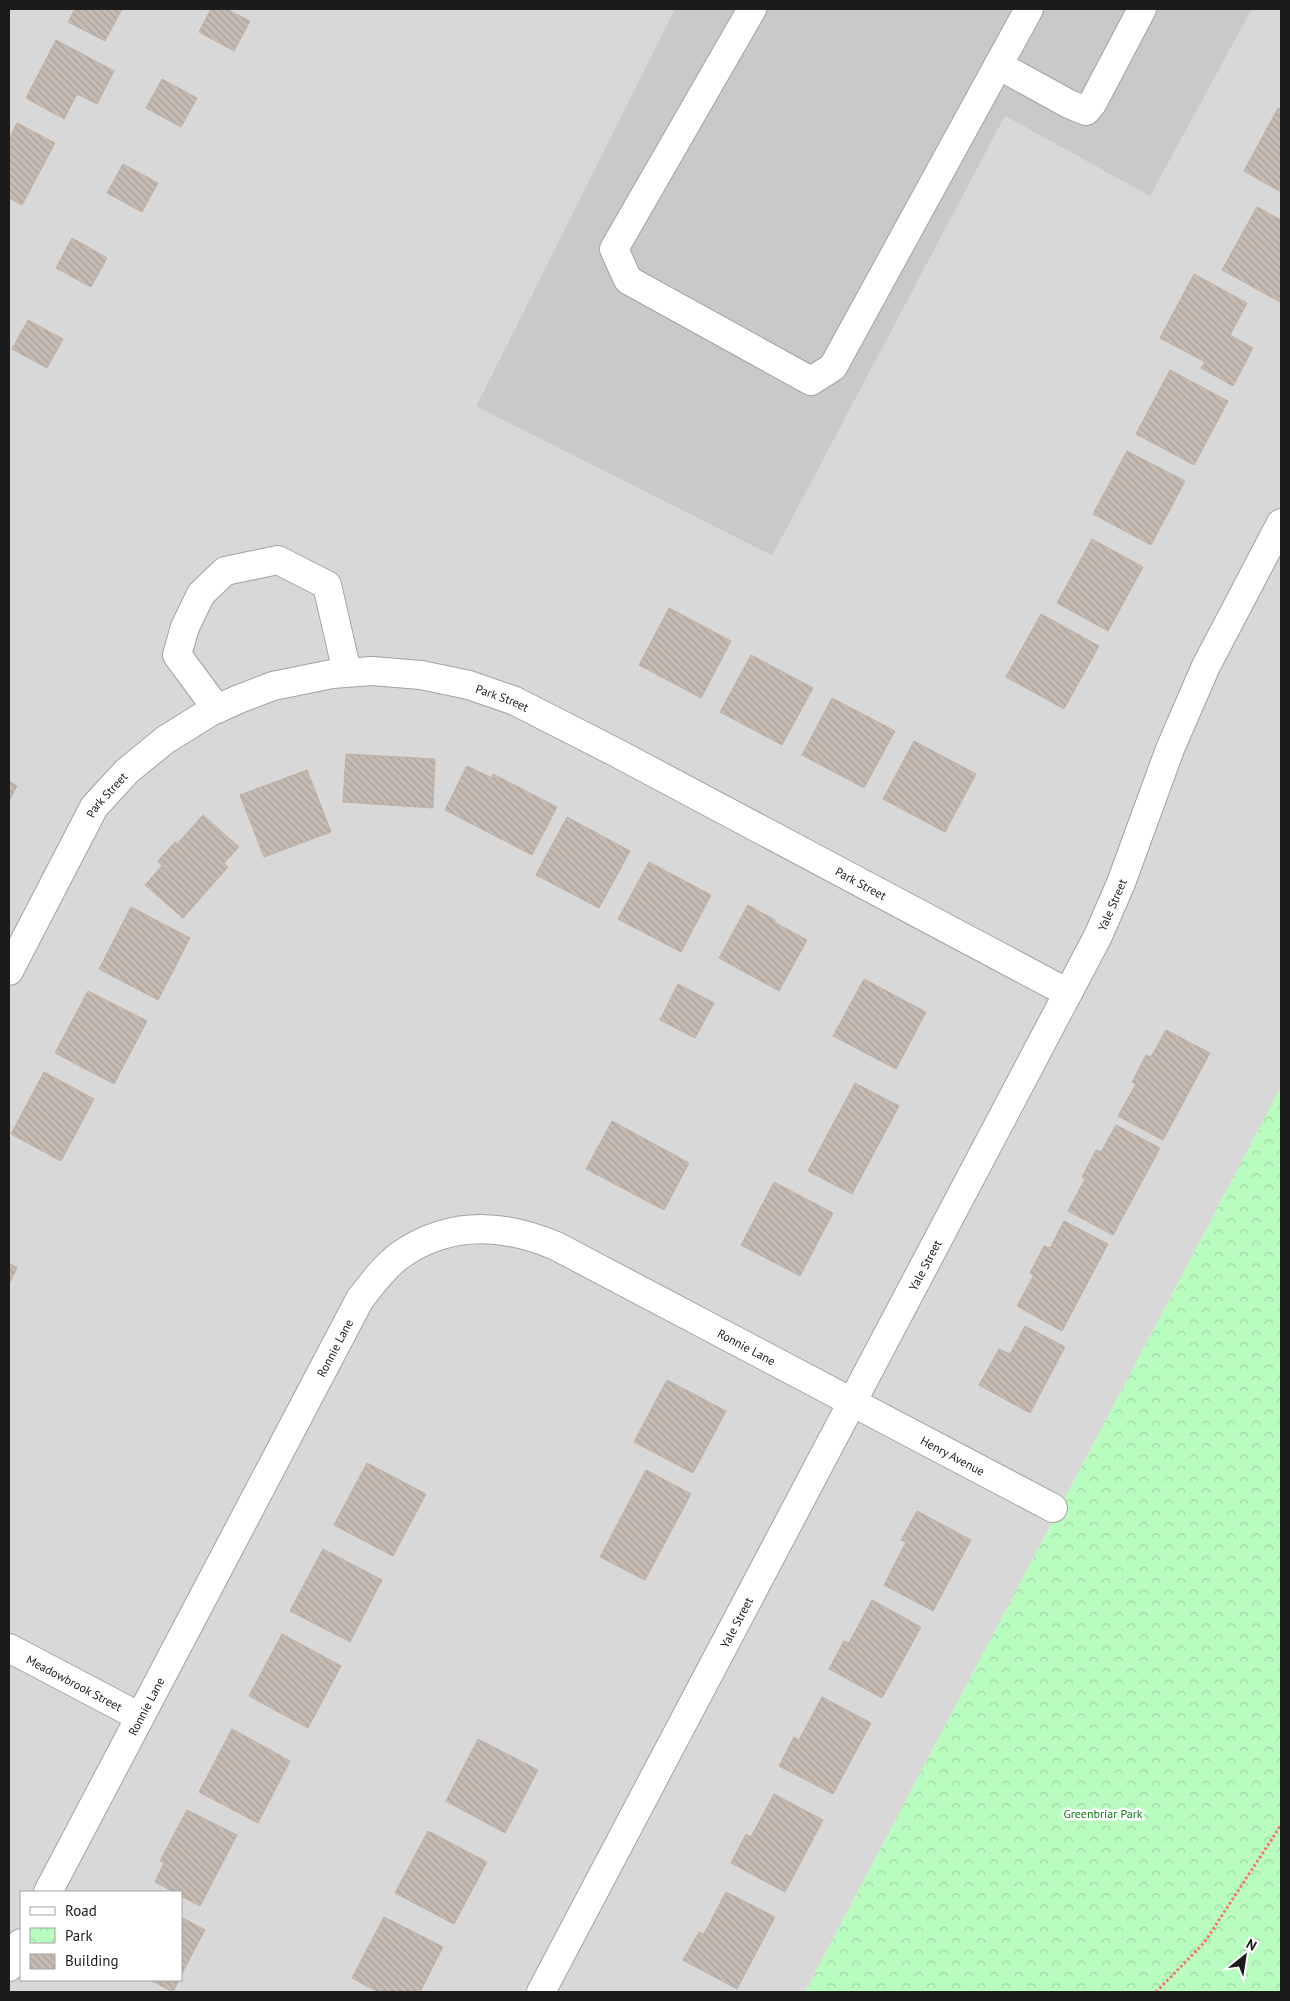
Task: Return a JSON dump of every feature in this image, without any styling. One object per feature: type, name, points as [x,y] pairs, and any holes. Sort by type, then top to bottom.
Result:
[{"type":"street","points":[[752,9],[614,248],[628,280],[810,381],[833,368],[1029,9]]},
{"type":"street","points":[[998,65],[1069,104],[1086,111],[1092,104],[1142,9]]},
{"type":"street","name":"Yale Street","points":[[541,1992],[854,1402],[1098,936],[1121,883],[1170,749],[1206,666],[1281,523]]},
{"type":"street","points":[[217,709],[177,655],[185,627],[202,594],[225,571],[278,560],[327,585],[347,672]]},
{"type":"street","name":"Park Street","points":[[9,971],[94,807],[127,771],[164,740],[217,709],[274,686],[332,674],[372,671],[421,675],[469,685],[515,701],[615,752],[1068,993]]},
{"type":"street","name":"Ronnie Lane","points":[[49,1891],[360,1299],[379,1274],[398,1257],[439,1234],[471,1229],[503,1230],[535,1237],[556,1246],[854,1402]]},
{"type":"street","name":"Henry Avenue","points":[[854,1402],[1053,1508]]},
{"type":"street","name":"Meadowbrook Street","points":[[9,1648],[140,1717]]},
{"type":"street","points":[[9,1967],[20,1945]]},
{"type":"path","points":[[1156,1992],[1204,1943],[1281,1825]]},
{"type":"shaded area","points":[[9,9],[675,9],[476,405],[771,556],[1005,116],[1150,195],[1252,9],[1281,9],[1281,1087],[805,1992],[9,1992]]},
{"type":"shaded area","points":[[675,9],[1252,9],[1150,196],[1005,116],[772,556],[476,406]]},
{"type":"green space","name":"Greenbriar Park","points":[[1281,1087],[1281,1992],[805,1992]]},
{"type":"building","points":[[75,9],[122,9],[105,41],[68,22]]},
{"type":"building","points":[[211,9],[226,9],[250,21],[234,51],[199,32]]},
{"type":"building","points":[[56,40],[114,71],[97,104],[77,94],[64,119],[26,98]]},
{"type":"building","points":[[162,79],[197,98],[181,127],[146,108]]},
{"type":"building","points":[[1278,108],[1281,110],[1281,192],[1244,171]]},
{"type":"building","points":[[17,123],[55,143],[22,205],[9,198],[9,139]]},
{"type":"building","points":[[123,164],[158,183],[142,212],[107,193]]},
{"type":"building","points":[[1257,207],[1281,220],[1280,302],[1222,270]]},
{"type":"building","points":[[72,238],[107,258],[91,287],[56,268]]},
{"type":"building","points":[[1194,274],[1247,303],[1230,335],[1253,348],[1233,386],[1201,368],[1205,362],[1160,338]]},
{"type":"building","points":[[28,320],[63,339],[47,368],[12,349]]},
{"type":"building","points":[[1170,370],[1228,401],[1194,465],[1136,434]]},
{"type":"building","points":[[1127,451],[1185,481],[1151,545],[1093,514]]},
{"type":"building","points":[[1092,539],[1143,567],[1108,631],[1057,603]]},
{"type":"building","points":[[669,608],[731,641],[701,698],[639,665]]},
{"type":"building","points":[[1041,614],[1099,646],[1064,709],[1006,677]]},
{"type":"building","points":[[751,655],[813,688],[782,745],[720,712]]},
{"type":"building","points":[[832,698],[895,731],[864,788],[802,755]]},
{"type":"building","points":[[914,741],[976,774],[945,832],[883,799]]},
{"type":"building","points":[[346,754],[435,759],[433,808],[343,802]]},
{"type":"building","points":[[467,766],[492,778],[493,774],[557,807],[532,855],[445,810]]},
{"type":"building","points":[[307,770],[331,832],[264,857],[240,795]]},
{"type":"building","points":[[9,781],[17,786],[9,801]]},
{"type":"building","points":[[203,815],[239,847],[224,863],[228,867],[183,918],[145,885],[162,866],[158,861],[175,842],[177,844]]},
{"type":"building","points":[[567,817],[630,851],[599,908],[536,875]]},
{"type":"building","points":[[649,862],[711,895],[681,952],[618,919]]},
{"type":"building","points":[[748,905],[807,940],[779,991],[719,958]]},
{"type":"building","points":[[131,907],[190,938],[158,1000],[99,969]]},
{"type":"building","points":[[864,979],[926,1012],[896,1069],[833,1036]]},
{"type":"building","points":[[678,984],[714,1003],[695,1038],[660,1020]]},
{"type":"building","points":[[88,991],[147,1021],[114,1084],[55,1053]]},
{"type":"building","points":[[1166,1030],[1210,1053],[1163,1140],[1118,1116],[1136,1084],[1132,1082],[1146,1055],[1151,1057]]},
{"type":"building","points":[[44,1072],[94,1099],[61,1161],[11,1134]]},
{"type":"building","points":[[855,1083],[899,1106],[852,1194],[808,1171]]},
{"type":"building","points":[[612,1121],[689,1163],[664,1210],[586,1169]]},
{"type":"building","points":[[1116,1125],[1160,1148],[1113,1235],[1068,1211],[1085,1179],[1082,1177],[1096,1150],[1101,1152]]},
{"type":"building","points":[[774,1182],[833,1213],[800,1276],[741,1245]]},
{"type":"building","points":[[1064,1221],[1108,1244],[1062,1331],[1017,1306],[1034,1275],[1030,1273],[1044,1246],[1050,1248]]},
{"type":"building","points":[[9,1263],[17,1268],[9,1284]]},
{"type":"building","points":[[1025,1326],[1065,1347],[1030,1413],[979,1385],[999,1349],[1010,1354]]},
{"type":"building","points":[[667,1380],[726,1411],[693,1473],[634,1442]]},
{"type":"building","points":[[367,1463],[426,1494],[393,1556],[334,1525]]},
{"type":"building","points":[[646,1470],[691,1494],[645,1580],[600,1557]]},
{"type":"building","points":[[917,1511],[971,1540],[933,1611],[884,1585],[906,1542],[901,1540]]},
{"type":"building","points":[[323,1549],[382,1580],[350,1642],[290,1611]]},
{"type":"building","points":[[872,1600],[921,1627],[882,1698],[829,1669],[844,1641],[849,1643]]},
{"type":"building","points":[[282,1634],[341,1666],[308,1728],[249,1696]]},
{"type":"building","points":[[822,1697],[871,1723],[833,1794],[779,1766],[794,1737],[799,1740]]},
{"type":"building","points":[[232,1729],[290,1761],[258,1823],[199,1792]]},
{"type":"building","points":[[478,1739],[538,1770],[505,1833],[446,1801]]},
{"type":"building","points":[[774,1794],[823,1820],[785,1892],[731,1863],[746,1834],[751,1837]]},
{"type":"building","points":[[187,1810],[237,1835],[200,1906],[182,1897],[182,1891],[172,1891],[155,1882],[164,1863],[160,1861]]},
{"type":"building","points":[[428,1831],[487,1862],[454,1924],[395,1893]]},
{"type":"building","points":[[726,1892],[775,1917],[737,1989],[683,1960],[699,1932],[704,1934]]},
{"type":"building","points":[[384,1917],[443,1947],[420,1992],[378,1992],[352,1978]]},
{"type":"building","points":[[182,1918],[205,1930],[182,1973]]},
{"type":"building","points":[[152,1981],[178,1981],[173,1992]]}]
